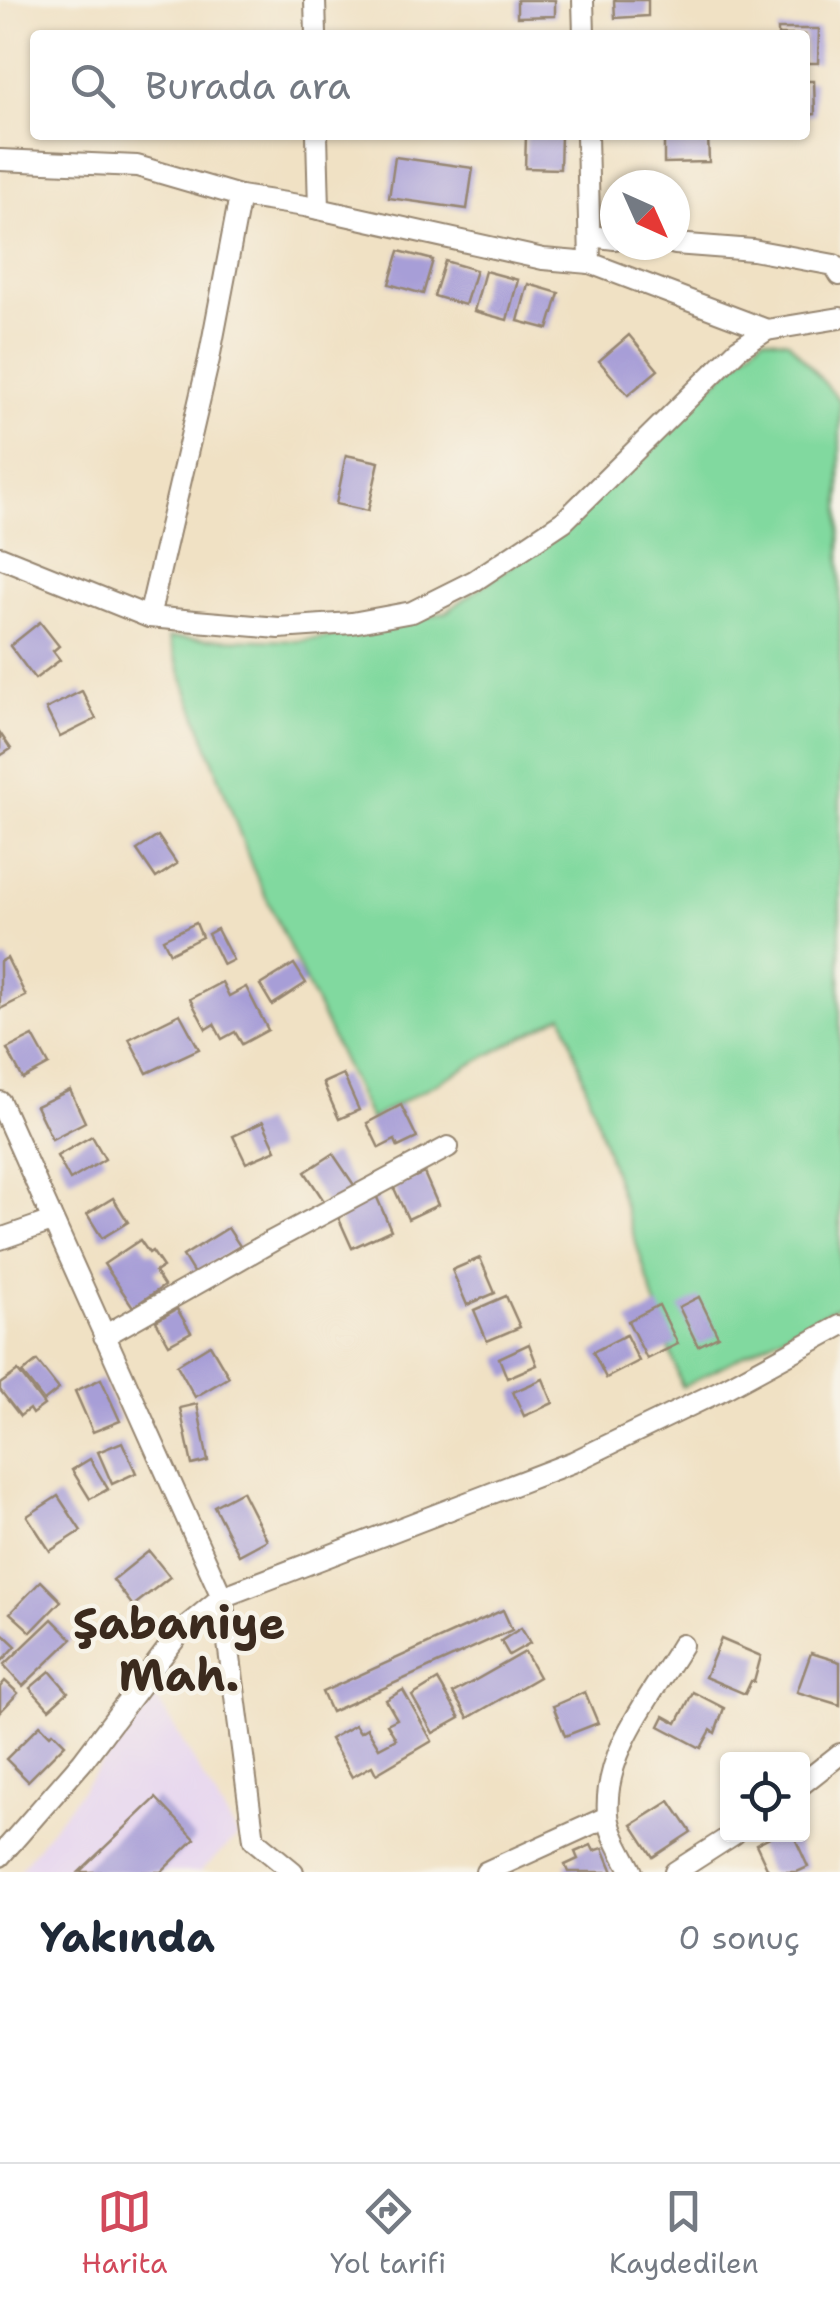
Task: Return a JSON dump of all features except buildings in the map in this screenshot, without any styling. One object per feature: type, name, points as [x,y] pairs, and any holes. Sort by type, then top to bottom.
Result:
[{"type":"street","points":[[315,0],[316,30]]},
{"type":"street","points":[[584,0],[584,30]]},
{"type":"street","points":[[318,140],[319,210]]},
{"type":"street","points":[[587,140],[590,263]]},
{"type":"street","points":[[0,160],[137,166],[240,196],[543,259],[590,263],[767,330]]},
{"type":"street","points":[[149,617],[208,360],[240,196]]},
{"type":"street","points":[[590,236],[600,237]]},
{"type":"street","points":[[690,245],[752,250],[834,265],[840,275]]},
{"type":"street","points":[[0,556],[149,617],[278,628],[352,623],[412,612],[474,581],[564,520],[738,349],[767,330],[840,318]]},
{"type":"street","points":[[0,1102],[222,1596],[254,1840],[292,1872]]},
{"type":"street","points":[[104,1336],[448,1148]]},
{"type":"street","points":[[0,1239],[52,1222]]},
{"type":"street","points":[[0,1856],[82,1762],[181,1631],[222,1596],[573,1462],[722,1390],[840,1326]]},
{"type":"street","points":[[632,1872],[607,1817],[611,1775],[623,1742],[682,1645]]},
{"type":"street","points":[[810,1778],[840,1754]]},
{"type":"street","points":[[486,1872],[607,1817]]},
{"type":"street","points":[[675,1872],[722,1842]]},
{"type":"shaded area","points":[[155,1695],[238,1836],[200,1872],[18,1872]]},
{"type":"green space","points":[[763,337],[788,341],[840,401],[840,1305],[682,1387],[563,1015],[370,1119],[252,867],[168,638],[300,641],[368,632],[446,612],[550,538]]},
{"type":"district","name":"Şabaniye Mah.","points":[[179,1649]]}]
